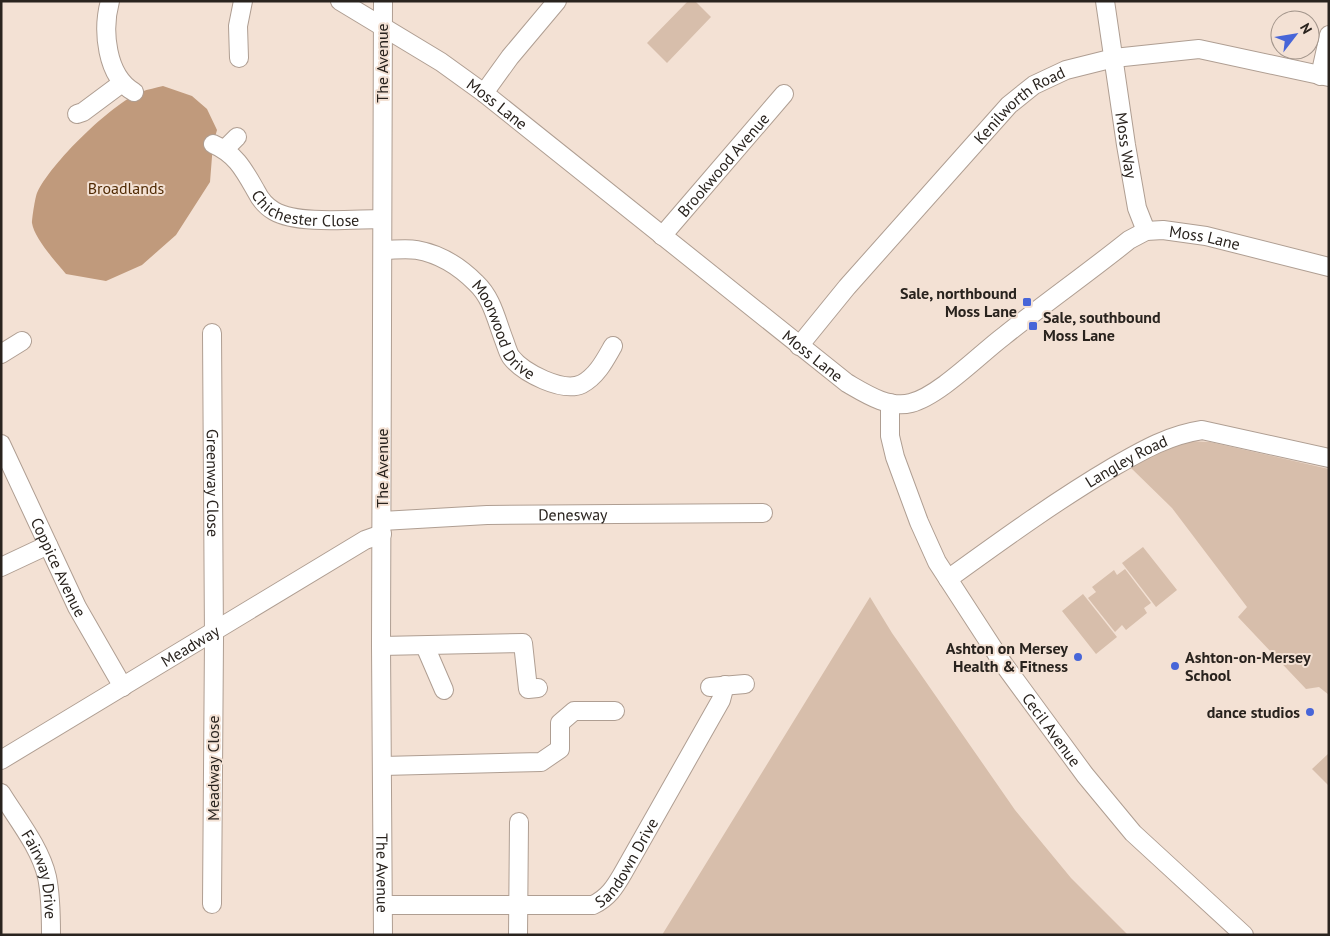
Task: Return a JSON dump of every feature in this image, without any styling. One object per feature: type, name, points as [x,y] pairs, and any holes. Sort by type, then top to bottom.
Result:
[{"type":"street","points":[[77,114],[128,87],[110,57],[107,43],[106,20],[110,1]]},
{"type":"street","points":[[242,58],[238,26],[243,1]]},
{"type":"street","name":"Moss Lane","points":[[340,1],[441,62],[484,93],[847,384],[868,396],[890,403],[910,404],[933,393],[1002,336],[1128,240],[1146,231],[1163,230],[1206,236],[1329,267]]},
{"type":"street","name":"The Avenue","points":[[383,1],[381,646],[383,935]]},
{"type":"street","points":[[484,93],[510,57],[557,1]]},
{"type":"street","name":"Moss Way","points":[[1106,1],[1137,208],[1146,231]]},
{"type":"street","points":[[1324,77],[1329,35]]},
{"type":"street","name":"Kenilworth Road","points":[[799,346],[847,287],[1009,105],[1034,85],[1052,76],[1083,65],[1114,58],[1200,49],[1324,77]]},
{"type":"street","name":"Brookwood Avenue","points":[[662,236],[784,94]]},
{"type":"street","name":"Chichester Close","points":[[225,143],[261,199],[274,211],[282,215],[304,219],[382,219]]},
{"type":"street","name":"Moorwood Drive","points":[[383,250],[416,249],[439,256],[452,263],[476,283],[492,305],[511,357],[521,366],[546,381],[571,386],[582,384],[597,372],[613,346]]},
{"type":"street","name":"Greenway Close","points":[[212,333],[214,632]]},
{"type":"street","points":[[1,354],[22,341]]},
{"type":"street","name":"Cecil Avenue","points":[[890,403],[890,436],[895,457],[918,522],[937,562],[1002,662],[1085,775],[1134,832],[1244,935]]},
{"type":"street","name":"Langley Road","points":[[948,579],[1088,482],[1146,449],[1176,436],[1202,430],[1329,458]]},
{"type":"street","name":"Coppice Avenue","points":[[1,444],[77,607],[123,687]]},
{"type":"street","name":"Denesway","points":[[382,528],[487,515],[763,513]]},
{"type":"street","name":"Meadway","points":[[1,760],[382,528]]},
{"type":"street","points":[[1,567],[48,545]]},
{"type":"street","name":"Meadway Close","points":[[212,904],[214,632]]},
{"type":"street","points":[[381,646],[523,643],[528,689],[538,688]]},
{"type":"street","points":[[425,646],[444,690]]},
{"type":"street","name":"Sandown Drive","points":[[383,905],[518,906],[593,904],[601,901],[609,894],[721,700],[718,686],[745,684]]},
{"type":"street","points":[[383,766],[541,762],[560,749],[560,723],[574,711],[615,711]]},
{"type":"street","name":"Fairway Drive","points":[[1,793],[41,860],[49,895],[51,935]]},
{"type":"street","points":[[518,935],[519,822]]},
{"type":"shaded area","points":[[688,1],[695,1],[711,17],[667,63],[647,43]]},
{"type":"shaded area","points":[[1189,441],[1210,442],[1329,469],[1329,695],[1319,687],[1306,689],[1238,617],[1247,607],[1172,508],[1130,467],[1171,446]]},
{"type":"shaded area","points":[[1143,547],[1177,590],[1156,607],[1122,563]]},
{"type":"shaded area","points":[[1125,569],[1151,603],[1144,608],[1147,613],[1126,630],[1122,625],[1115,632],[1088,598],[1096,592],[1092,587],[1114,570],[1117,575]]},
{"type":"shaded area","points":[[1083,594],[1117,637],[1096,654],[1062,611]]},
{"type":"shaded area","points":[[870,597],[892,633],[1015,810],[1071,878],[1128,935],[662,935]]},
{"type":"shaded area","points":[[1329,753],[1329,786],[1312,769]]},
{"type":"green space","name":"Broadlands","points":[[163,86],[192,96],[207,109],[217,130],[213,144],[210,182],[176,235],[142,265],[106,281],[66,274],[46,250],[34,229],[32,220],[37,193],[68,151],[98,122],[128,99],[144,91]]},
{"type":"place","name":"Sale, northbound Moss Lane","points":[[1027,302]]},
{"type":"place","name":"Sale, southbound Moss Lane","points":[[1033,326]]},
{"type":"place","name":"Ashton on Mersey Health & Fitness","points":[[1078,657]]},
{"type":"place","name":"Ashton-on-Mersey School","points":[[1175,666]]},
{"type":"place","name":"dance studios","points":[[1310,712]]}]
